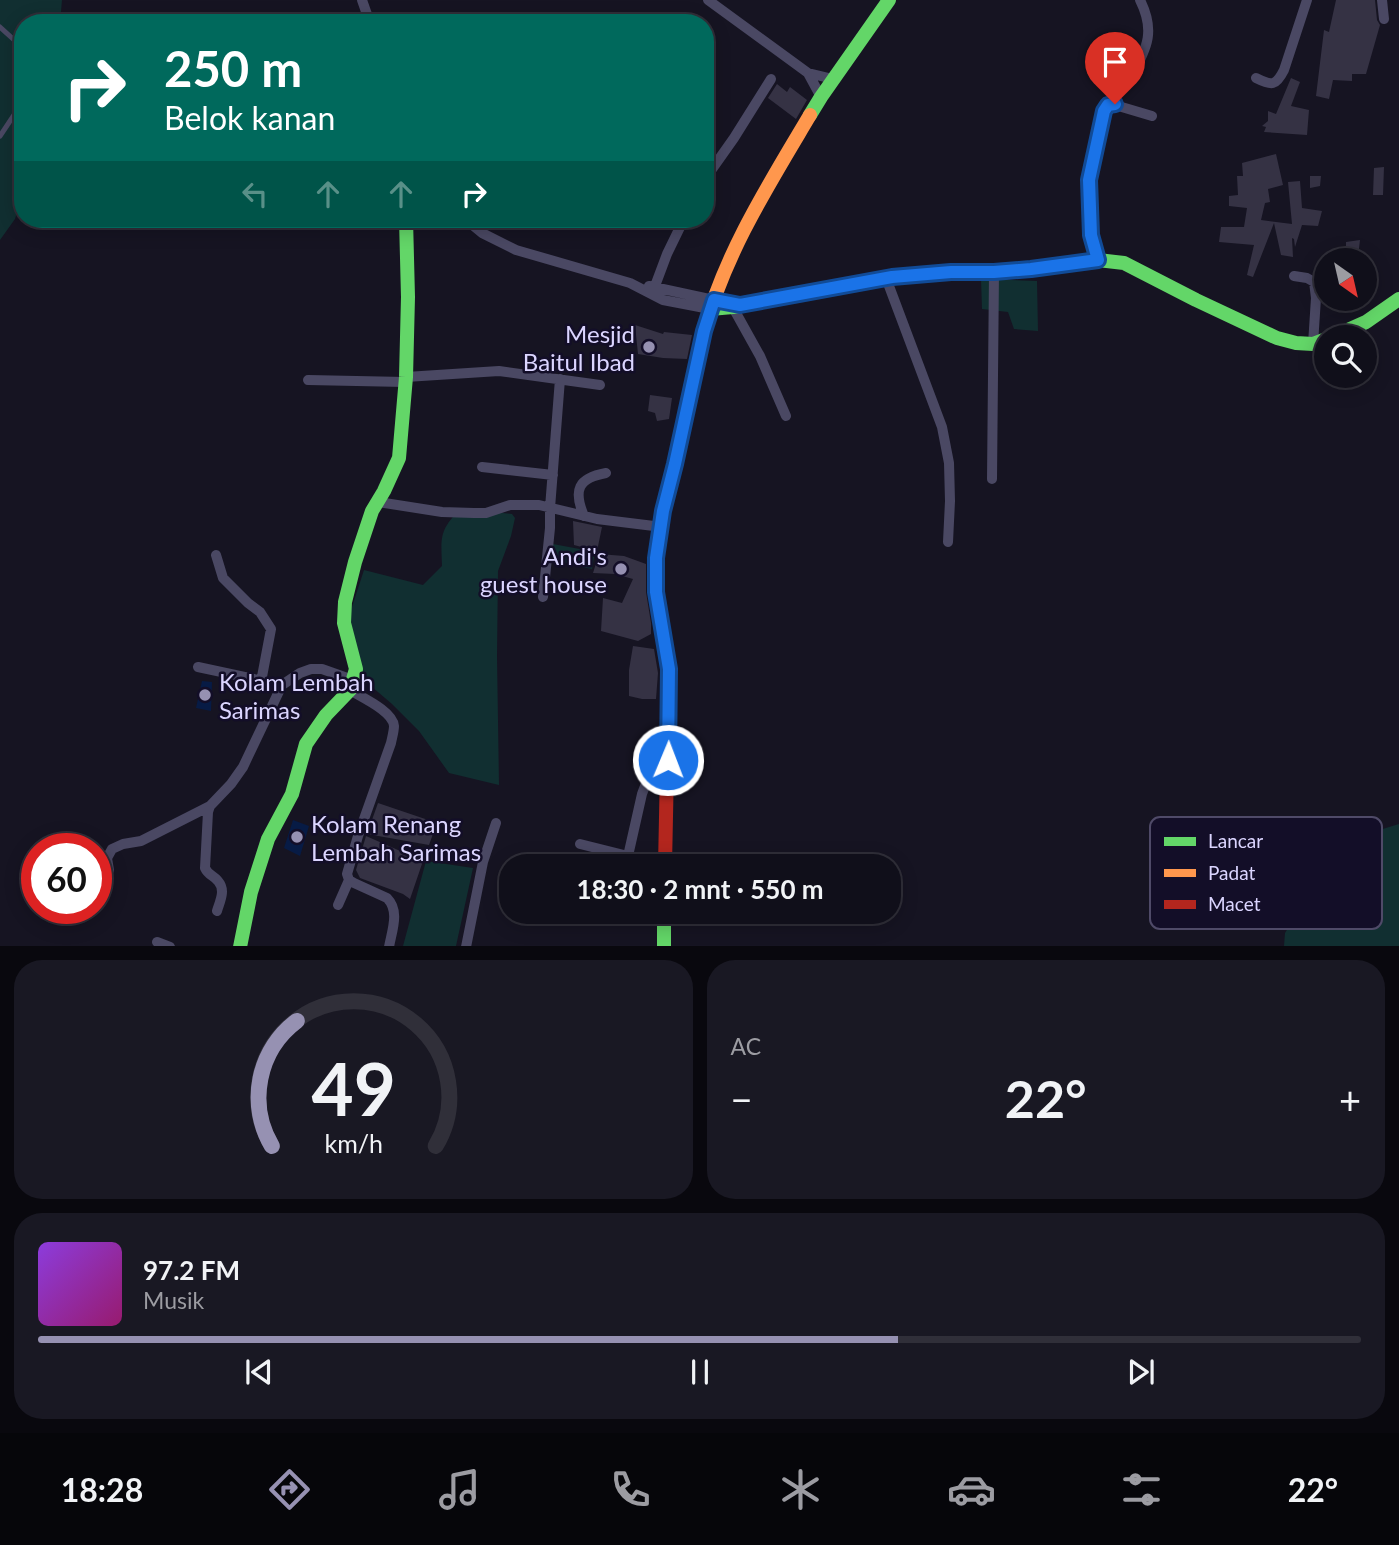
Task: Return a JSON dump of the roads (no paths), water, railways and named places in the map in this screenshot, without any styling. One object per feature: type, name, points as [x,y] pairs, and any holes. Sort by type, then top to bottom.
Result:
[{"type":"street","points":[[708,0],[808,73],[833,79]]},
{"type":"street","points":[[665,854],[669,669],[656,592],[656,558],[663,511],[712,304],[723,275],[761,198],[821,97],[889,0]]},
{"type":"street","points":[[1132,75],[1142,58],[1149,34],[1149,18],[1140,0]]},
{"type":"street","points":[[1256,78],[1268,83],[1279,80],[1307,0]]},
{"type":"street","points":[[1382,0],[1384,19]]},
{"type":"street","points":[[808,73],[821,97]]},
{"type":"street","points":[[714,166],[771,79]]},
{"type":"street","points":[[1098,260],[1091,235],[1089,180],[1104,111],[1108,105],[1115,104],[1152,116]]},
{"type":"street","points":[[240,946],[251,892],[261,860],[268,839],[292,794],[306,744],[315,729],[352,685],[356,669],[344,623],[345,602],[372,511],[399,458],[408,297],[406,228]]},
{"type":"street","points":[[476,228],[516,250],[653,290],[663,300],[712,304],[735,305],[886,278],[1031,269],[1098,260],[1124,263],[1277,338],[1296,343],[1314,341]]},
{"type":"street","points":[[653,290],[680,228]]},
{"type":"street","points":[[992,479],[994,272]]},
{"type":"street","points":[[1294,276],[1314,282],[1320,325]]},
{"type":"street","points":[[886,278],[942,427],[949,463],[948,542]]},
{"type":"street","points":[[1361,325],[1399,299]]},
{"type":"street","points":[[735,305],[786,416]]},
{"type":"street","points":[[308,380],[405,380],[499,371],[600,385]]},
{"type":"street","points":[[543,597],[560,379]]},
{"type":"street","points":[[482,467],[553,475]]},
{"type":"street","points":[[584,516],[577,501],[579,489],[584,481],[594,475],[606,473]]},
{"type":"street","points":[[378,502],[442,512],[486,513],[510,505],[539,505],[584,516],[662,527]]},
{"type":"street","points":[[216,555],[223,578],[260,612],[271,629],[261,682]]},
{"type":"street","points":[[198,667],[282,685]]},
{"type":"street","points":[[112,849],[141,841],[210,806],[243,767],[282,685],[311,668],[321,669],[352,685],[393,722],[391,743],[347,874],[349,880],[392,902],[395,914],[389,946]]},
{"type":"street","points":[[629,854],[645,786],[657,780],[667,780]]},
{"type":"street","points":[[210,806],[205,868],[221,886],[217,911]]},
{"type":"street","points":[[466,946],[484,862],[496,823]]},
{"type":"street","points":[[580,844],[608,854]]},
{"type":"street","points":[[338,905],[349,880]]},
{"type":"street","points":[[664,924],[664,946]]},
{"type":"street","points":[[157,942],[167,946]]},
{"type":"lane","points":[[0,27],[14,40]]},
{"type":"lane","points":[[0,136],[14,115]]},
{"type":"water","name":"Kolam Lembah Sarimas","points":[[202,681],[212,682],[211,711],[196,708]]},
{"type":"water","name":"Kolam Renang Lembah Sarimas","points":[[293,820],[309,826],[300,856],[284,848]]},
{"type":"place","name":"Mesjid Baitul Ibad","points":[[649,347]]},
{"type":"place","name":"Andi's guest house","points":[[621,569]]},
{"type":"place","name":"Kolam Lembah Sarimas","points":[[205,695]]},
{"type":"place","name":"Kolam Renang Lembah Sarimas","points":[[297,837]]}]
